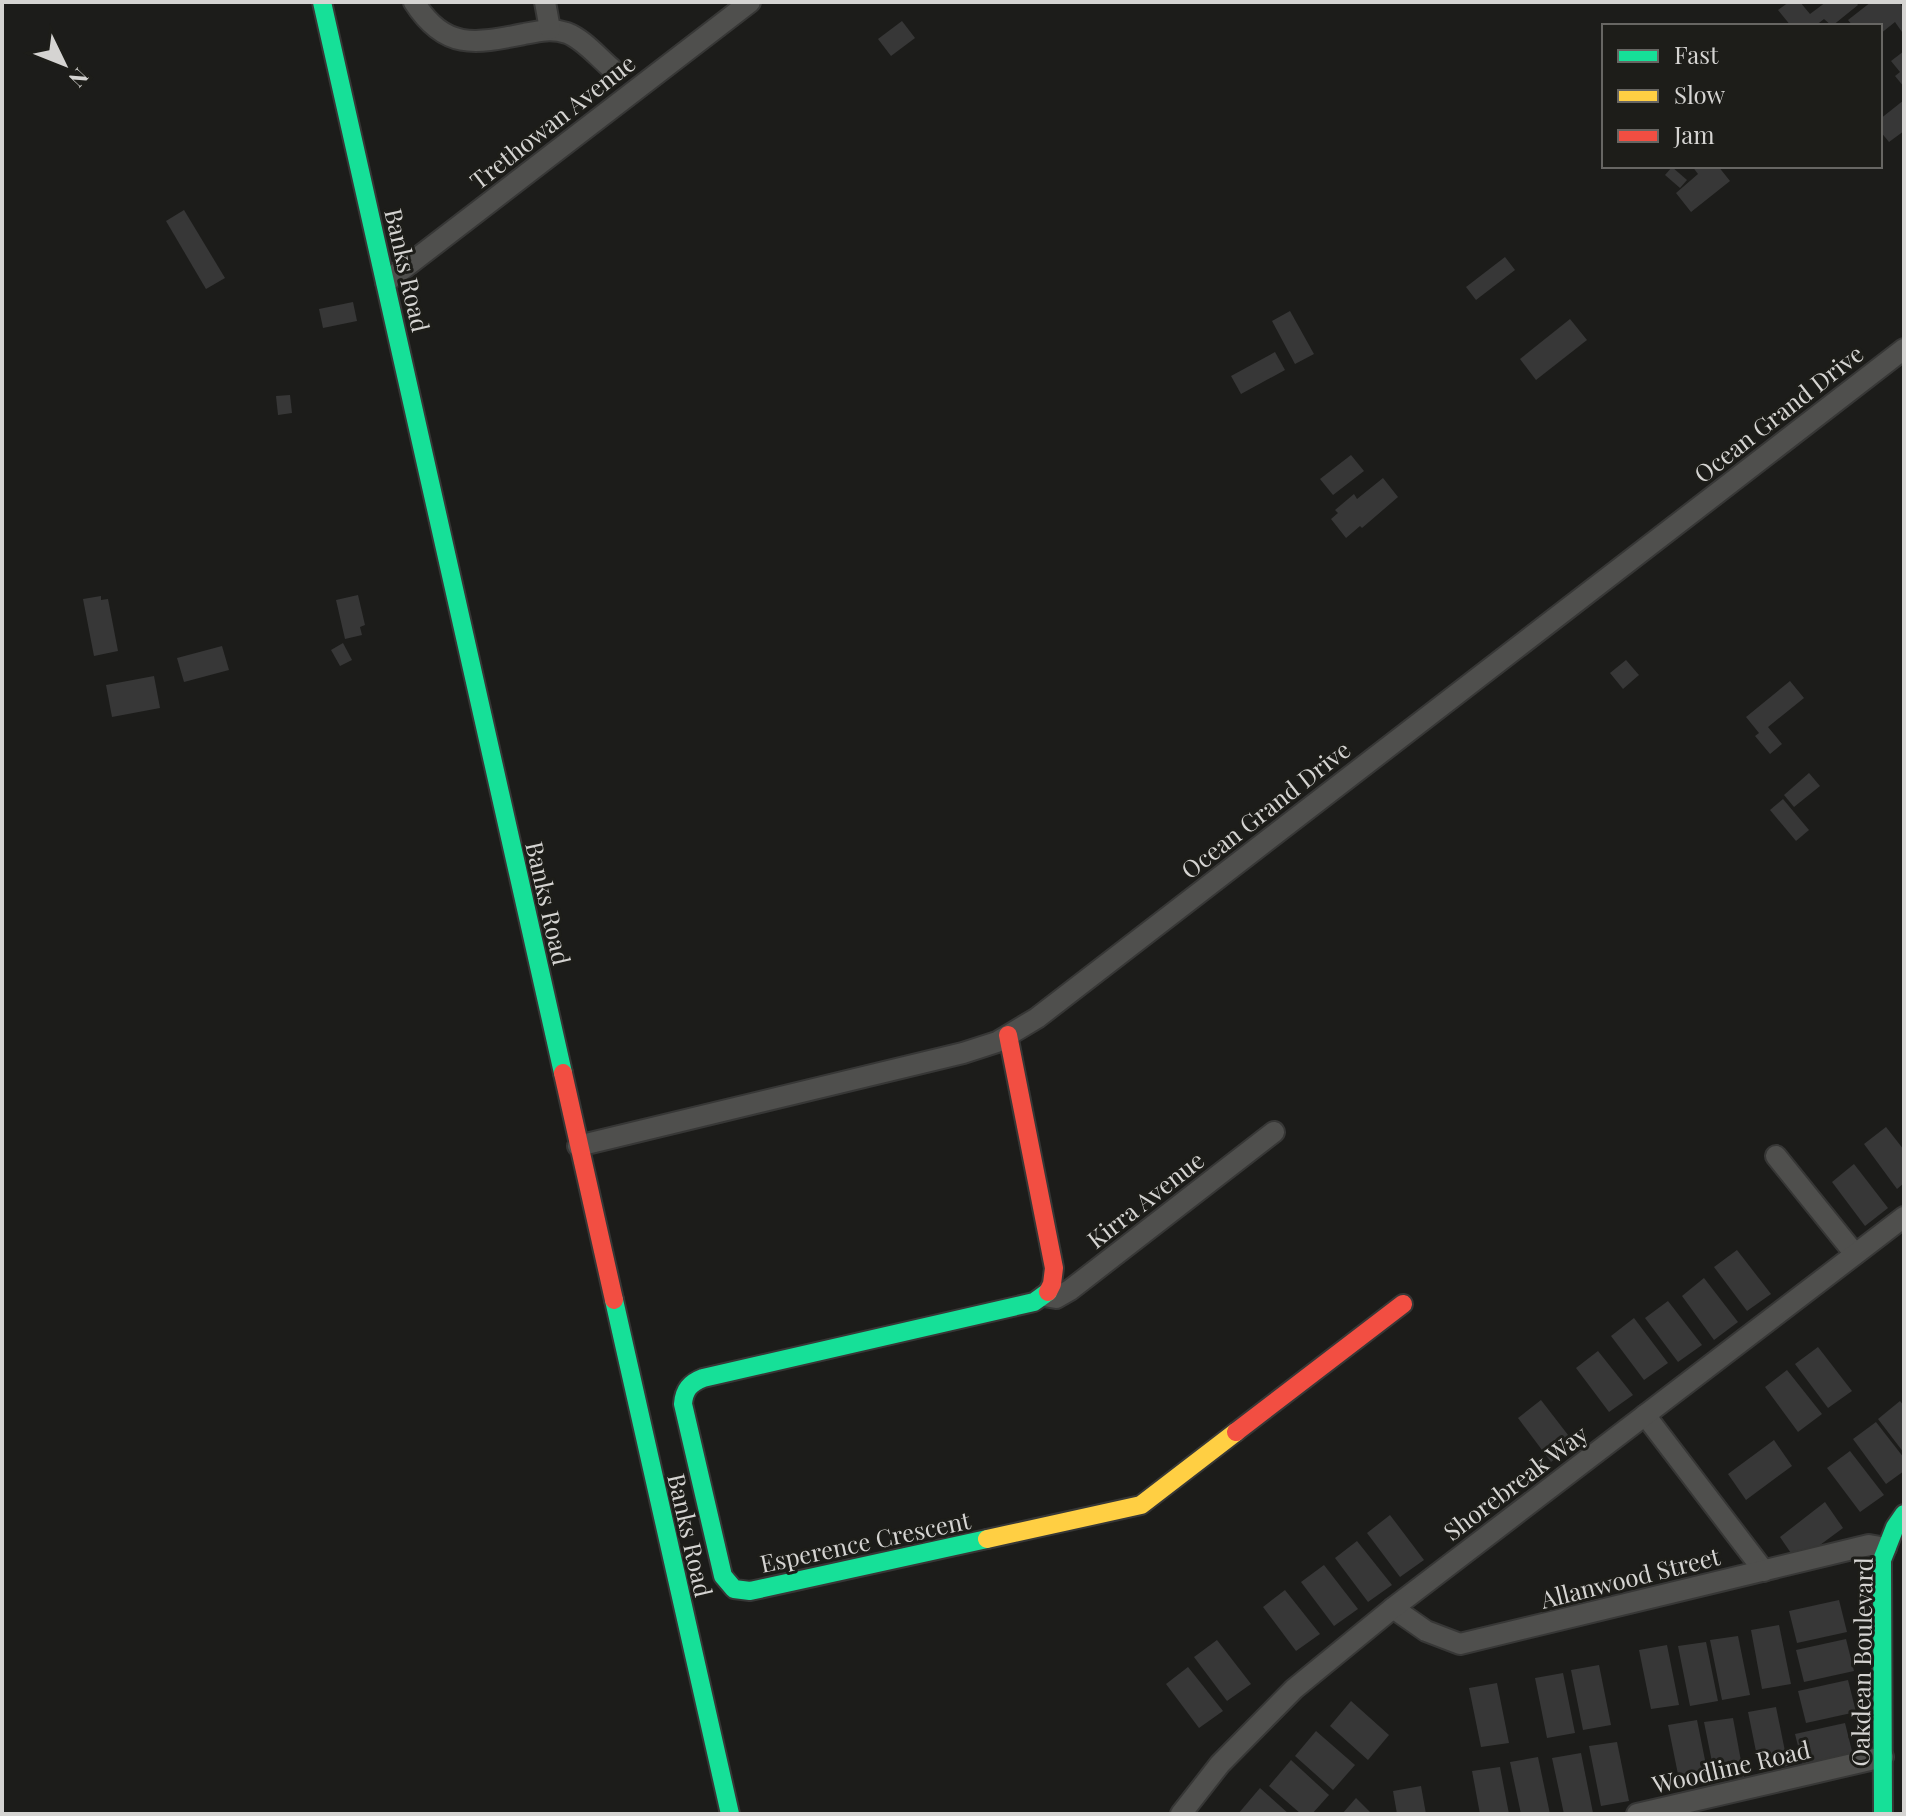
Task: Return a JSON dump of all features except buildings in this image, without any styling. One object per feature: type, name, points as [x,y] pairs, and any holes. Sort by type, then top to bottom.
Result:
[{"type":"street","name":"Banks Road","points":[[322,2],[730,1814]]},
{"type":"street","points":[[414,2],[425,19],[450,38],[480,43],[550,29],[571,34],[611,68]]},
{"type":"street","points":[[545,2],[550,29]]},
{"type":"street","name":"Trethowan Avenue","points":[[386,282],[750,2]]},
{"type":"street","name":"Ocean Grand Drive","points":[[578,1146],[963,1053],[997,1042],[1037,1018],[1904,349]]},
{"type":"street","points":[[1008,1035],[1054,1268],[1054,1282],[1044,1296]]},
{"type":"street","name":"Kirra Avenue","points":[[1044,1296],[1056,1298],[1070,1290],[1274,1132]]},
{"type":"street","points":[[1776,1156],[1855,1254]]},
{"type":"street","name":"Shorebreak Way","points":[[1181,1814],[1220,1764],[1294,1689],[1393,1608],[1904,1217]]},
{"type":"street","name":"Esperence Crescent","points":[[1044,1296],[1034,1302],[703,1378],[687,1386],[683,1392],[683,1404],[727,1585],[740,1592],[750,1591],[1141,1505],[1403,1304]]},
{"type":"street","points":[[1645,1415],[1764,1571]]},
{"type":"street","name":"Oakdean Boulevard","points":[[1883,1814],[1894,1779],[1883,1757],[1882,1560],[1895,1527],[1904,1514]]},
{"type":"street","name":"Allanwood Street","points":[[1393,1608],[1426,1631],[1460,1644],[1869,1545],[1886,1548]]},
{"type":"street","name":"Woodline Road","points":[[1637,1814],[1883,1757]]},
{"type":"traffic: fast","points":[[322,2],[563,1073]]},
{"type":"traffic: fast","points":[[987,1539],[750,1591],[734,1589],[723,1576],[684,1399],[688,1388],[703,1378],[1034,1302],[1048,1292]]},
{"type":"traffic: fast","points":[[614,1300],[730,1814]]},
{"type":"traffic: fast","points":[[1883,1814],[1882,1560],[1895,1527],[1904,1514]]},
{"type":"traffic: slow","points":[[987,1539],[1141,1505],[1236,1432]]},
{"type":"traffic: jam","points":[[1008,1035],[1054,1268],[1048,1292]]},
{"type":"traffic: jam","points":[[563,1073],[614,1300]]},
{"type":"traffic: jam","points":[[1236,1432],[1403,1304]]}]
